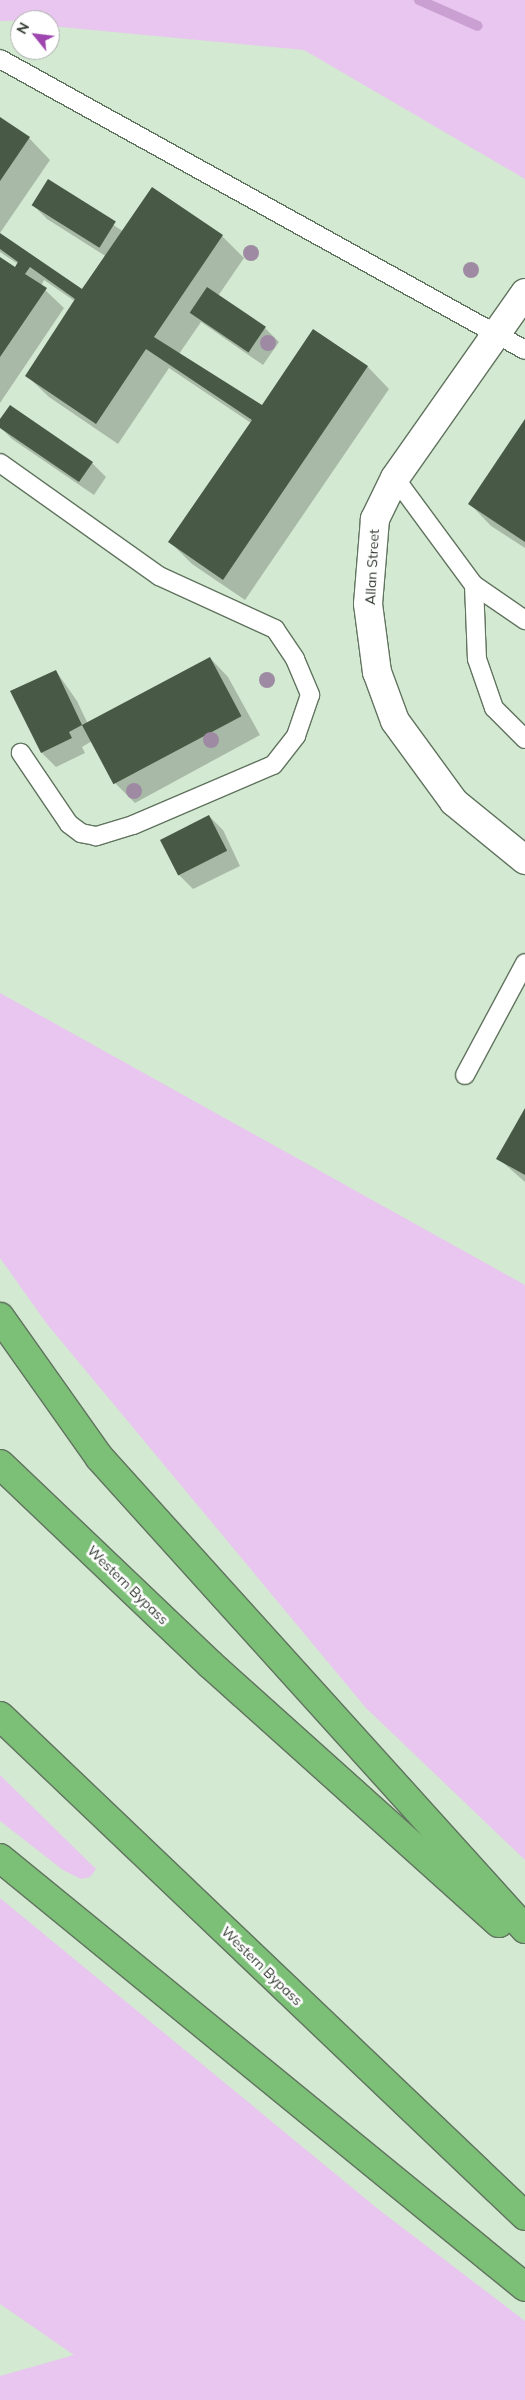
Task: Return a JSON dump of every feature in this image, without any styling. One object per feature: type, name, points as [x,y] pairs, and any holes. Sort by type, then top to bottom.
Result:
[{"type":"highway","points":[[0,1317],[99,1457],[525,1929]]},
{"type":"highway","name":"Western Bypass","points":[[0,1464],[210,1664],[525,1946]]},
{"type":"highway","name":"Western Bypass","points":[[0,1716],[525,2216]]},
{"type":"highway","points":[[0,1858],[525,2287]]},
{"type":"street","name":"Allan Street","points":[[525,293],[395,478],[375,518],[368,604],[377,672],[395,721],[454,802],[525,860]]},
{"type":"lane","points":[[0,59],[525,350]]},
{"type":"lane","points":[[0,463],[159,576],[275,629],[295,659],[310,695],[296,736],[274,765],[133,826],[96,836],[81,833],[69,824],[21,753]]},
{"type":"lane","points":[[395,478],[474,585],[525,620]]},
{"type":"lane","points":[[474,585],[478,659],[494,708],[525,739]]},
{"type":"lane","points":[[465,1075],[525,963]]},
{"type":"shaded area","points":[[0,0],[525,0],[525,179],[304,50],[60,27],[60,10],[10,10],[10,21],[0,21]]},
{"type":"shaded area","points":[[0,993],[525,1285],[525,1860],[366,1708],[47,1324],[0,1258]]},
{"type":"shaded area","points":[[0,1775],[96,1869],[90,1877],[81,1879],[63,1870],[0,1821]]},
{"type":"shaded area","points":[[0,1898],[378,2209],[525,2321],[525,2400],[0,2400],[0,2376],[74,2355],[0,2304]]},
{"type":"building","points":[[0,117],[30,137],[0,181]]},
{"type":"building","points":[[48,179],[116,221],[99,248],[32,205]]},
{"type":"building","points":[[152,187],[223,235],[154,337],[262,405],[313,329],[368,366],[223,580],[168,542],[252,420],[146,349],[96,424],[25,376],[75,299],[30,267],[25,274],[47,288],[0,357],[0,257],[15,267],[18,262],[0,249],[0,233],[82,289]]},
{"type":"building","points":[[207,287],[266,327],[249,352],[190,313]]},
{"type":"building","points":[[10,405],[93,462],[79,482],[0,428],[0,419]]},
{"type":"building","points":[[525,419],[525,542],[468,504]]},
{"type":"building","points":[[210,657],[241,716],[113,784],[82,725]]},
{"type":"building","points":[[56,670],[82,725],[69,732],[72,738],[41,753],[10,691]]},
{"type":"building","points":[[209,815],[227,851],[178,876],[160,840]]},
{"type":"building","points":[[525,1108],[525,1175],[496,1159]]},
{"type":"waterway","points":[[419,0],[478,26]]}]
